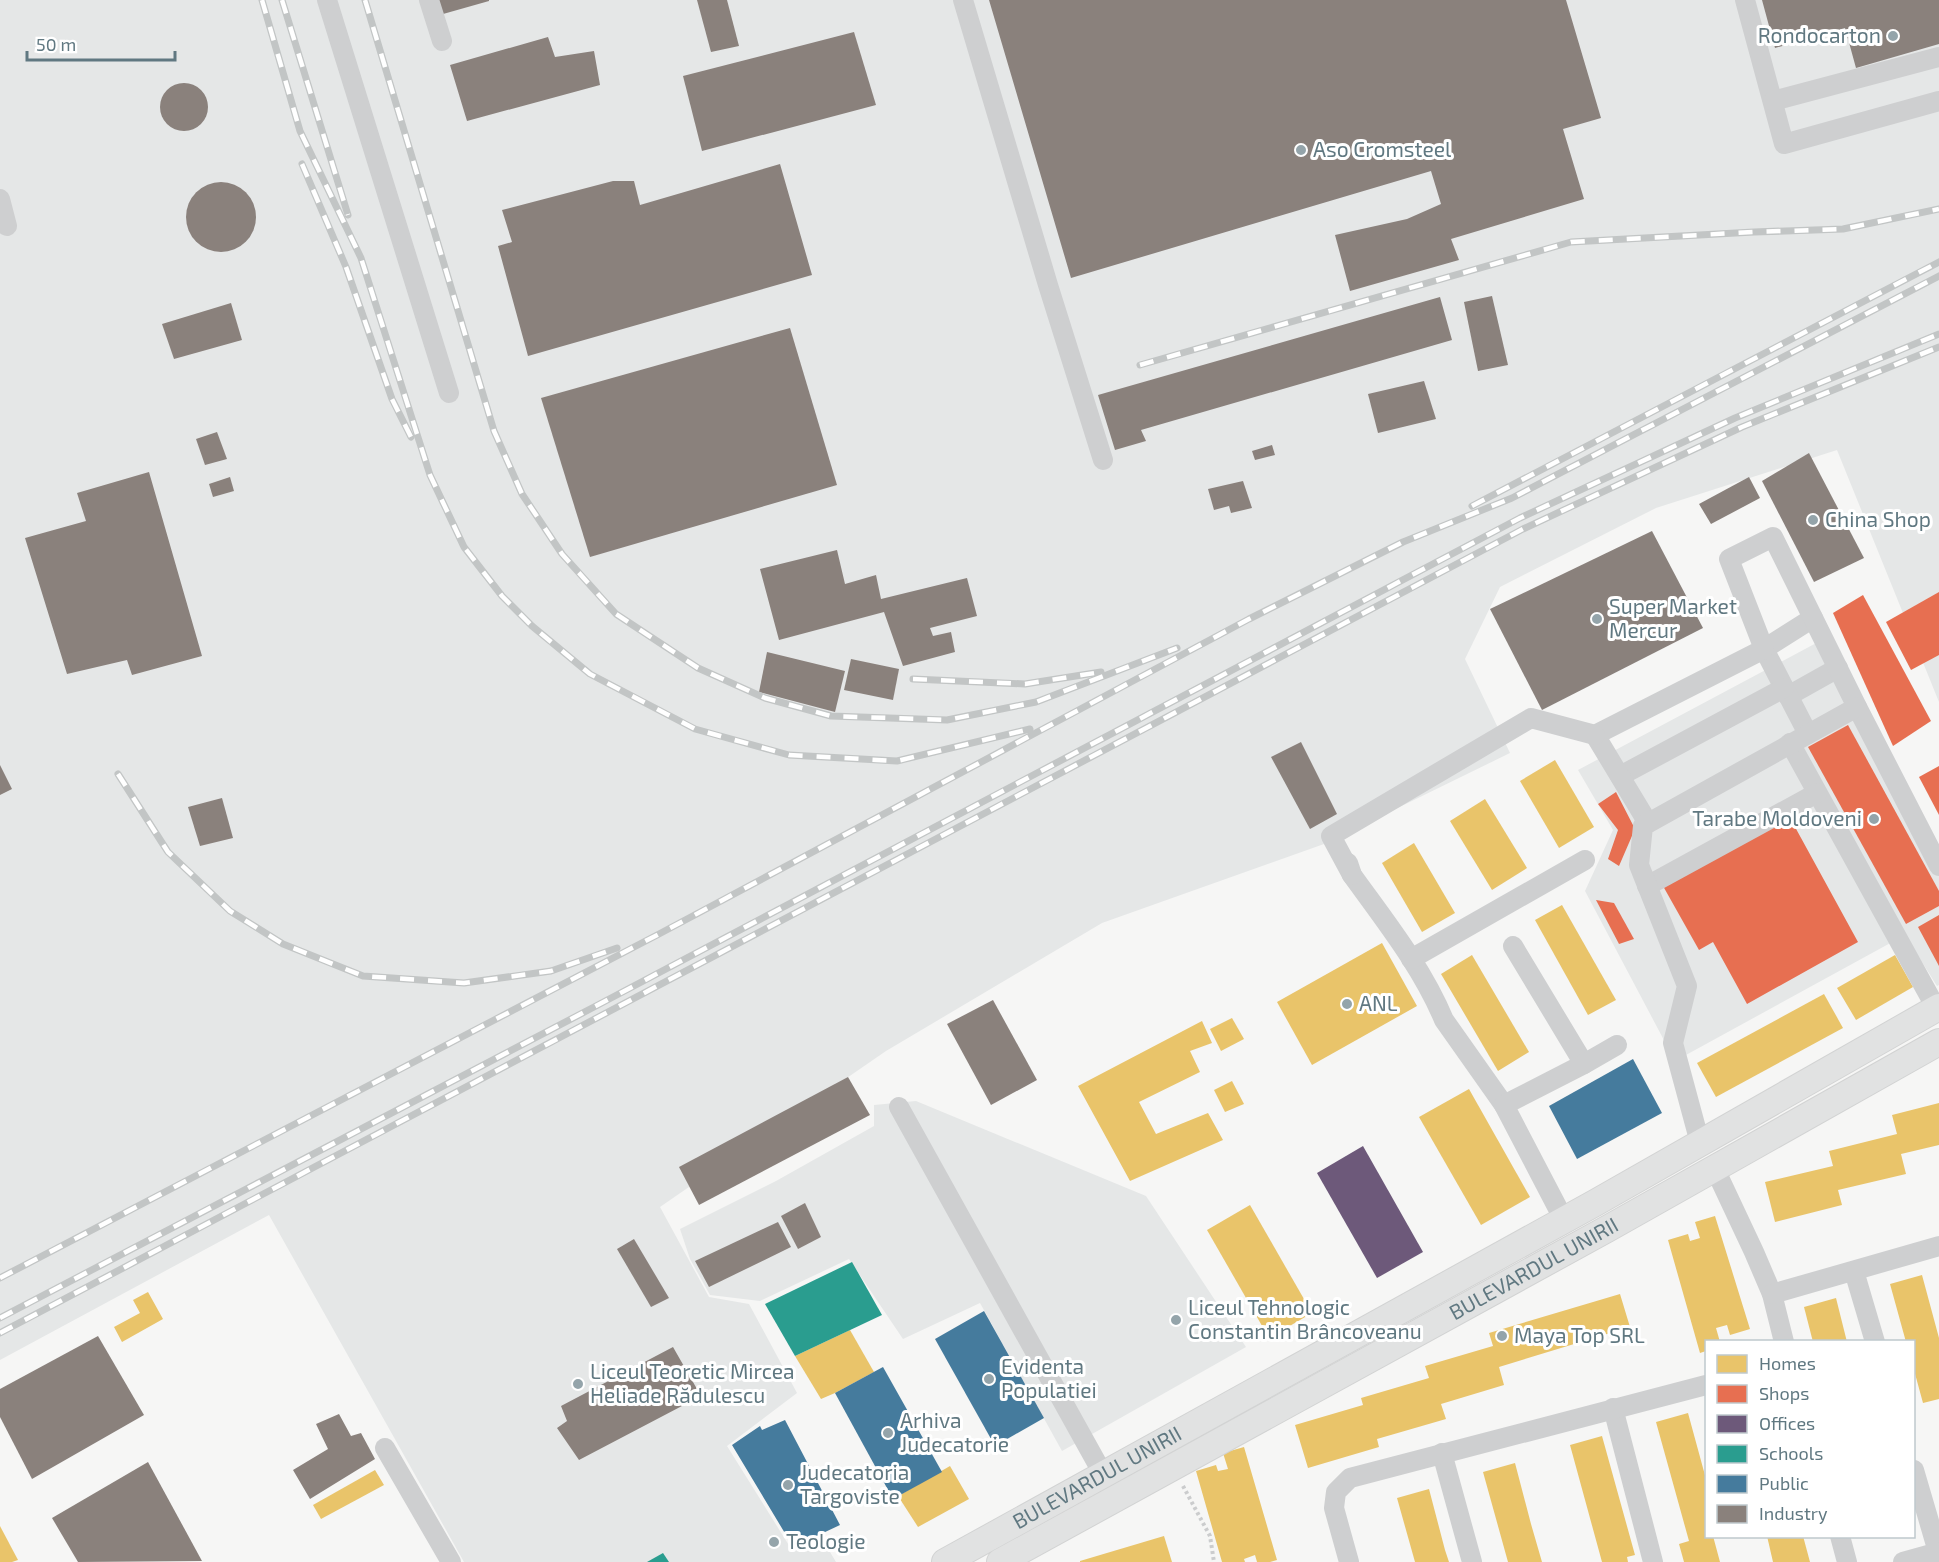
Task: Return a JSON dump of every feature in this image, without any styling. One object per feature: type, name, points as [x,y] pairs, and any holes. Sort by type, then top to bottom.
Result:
[{"type":"main road","name":"BULEVARDUL UNIRII","points":[[945,1562],[1564,1220],[1938,1007]]},
{"type":"main road","name":"BULEVARDUL UNIRII","points":[[1000,1562],[1577,1246],[1939,1042]]},
{"type":"main road","points":[[1701,1143],[1715,1169]]},
{"type":"main road","points":[[1564,1220],[1577,1246]]},
{"type":"street","points":[[327,0],[449,393]]},
{"type":"street","points":[[429,0],[442,41]]},
{"type":"street","points":[[963,0],[1103,460]]},
{"type":"street","points":[[1745,0],[1784,144],[1939,101]]},
{"type":"street","points":[[1773,101],[1939,57]]},
{"type":"street","points":[[0,199],[7,226]]},
{"type":"street","points":[[1808,734],[1764,649],[1729,559],[1773,537],[1939,866]]},
{"type":"street","points":[[1352,875],[1331,836],[1531,718],[1595,735],[1764,649],[1813,618]]},
{"type":"street","points":[[1620,776],[1838,668]]},
{"type":"street","points":[[1701,1143],[1673,1043],[1688,986],[1639,865],[1643,826],[1857,707]]},
{"type":"street","points":[[1595,735],[1648,823]]},
{"type":"street","points":[[1790,743],[1938,1007]]},
{"type":"street","points":[[1647,886],[1817,793]]},
{"type":"street","points":[[1343,850],[1352,875]]},
{"type":"street","points":[[1411,959],[1585,860]]},
{"type":"street","name":"BULEVARDUL UNIRII","points":[[1352,875],[1411,959],[1438,1005],[1444,1020],[1504,1105],[1564,1220]]},
{"type":"street","points":[[1514,946],[1584,1064]]},
{"type":"street","points":[[1504,1105],[1617,1045]]},
{"type":"street","points":[[899,1107],[1103,1474]]},
{"type":"street","points":[[1715,1169],[1772,1294],[1784,1340]]},
{"type":"street","points":[[1772,1294],[1939,1246]]},
{"type":"street","points":[[1854,1271],[1875,1340]]},
{"type":"street","points":[[1349,1562],[1334,1508],[1336,1492],[1350,1478],[1705,1385]]},
{"type":"street","points":[[1613,1408],[1653,1562]]},
{"type":"street","points":[[386,1448],[451,1562]]},
{"type":"street","points":[[1442,1453],[1472,1562]]},
{"type":"street","points":[[1903,1562],[1938,1552],[1915,1473]]},
{"type":"street","points":[[1841,1538],[1847,1562]]},
{"type":"path","points":[[1177,1478],[1210,1536],[1214,1562]]},
{"type":"shaded area","points":[[0,0],[1939,0],[1939,702],[1837,450],[1656,508],[1500,587],[1465,659],[1510,753],[1324,844],[1102,923],[886,1051],[660,1207],[709,1297],[749,1304],[797,1393],[727,1446],[790,1547],[815,1546],[830,1552],[836,1562],[464,1562],[269,1215],[0,1360]]},
{"type":"shaded area","points":[[1820,641],[1939,854],[1939,985],[1937,986],[1905,935],[1675,1061],[1585,891],[1613,830],[1578,770]]},
{"type":"shaded area","points":[[916,1101],[1146,1196],[1246,1347],[1062,1451],[980,1303],[903,1339],[849,1259],[760,1301],[710,1295],[690,1259],[680,1229],[776,1181],[874,1126],[874,1105]]},
{"type":"building: Homes","points":[[1555,760],[1594,827],[1559,848],[1520,781]]},
{"type":"building: Homes","points":[[1485,799],[1527,868],[1492,890],[1450,821]]},
{"type":"building: Homes","points":[[1414,843],[1455,913],[1422,932],[1382,863]]},
{"type":"building: Homes","points":[[1562,905],[1616,1000],[1588,1015],[1535,920]]},
{"type":"building: Homes","name":"ANL","points":[[1382,943],[1417,1006],[1312,1065],[1277,1002]]},
{"type":"building: Homes","points":[[1472,955],[1529,1052],[1498,1071],[1441,974]]},
{"type":"building: Homes","points":[[1895,955],[1913,987],[1856,1020],[1837,988]]},
{"type":"building: Homes","points":[[1824,994],[1843,1028],[1716,1097],[1697,1063]]},
{"type":"building: Homes","points":[[1232,1018],[1244,1039],[1221,1051],[1210,1029]]},
{"type":"building: Homes","points":[[1202,1021],[1212,1043],[1190,1051],[1200,1072],[1139,1102],[1156,1134],[1208,1113],[1223,1140],[1130,1181],[1078,1086]]},
{"type":"building: Homes","points":[[1232,1081],[1244,1104],[1225,1112],[1214,1090]]},
{"type":"building: Homes","points":[[1469,1089],[1530,1197],[1481,1225],[1419,1117]]},
{"type":"building: Homes","points":[[1939,1103],[1939,1145],[1901,1154],[1906,1174],[1838,1190],[1842,1205],[1775,1222],[1765,1182],[1833,1166],[1829,1151],[1897,1134],[1892,1115]]},
{"type":"building: Homes","points":[[1250,1205],[1312,1313],[1269,1338],[1207,1230]]},
{"type":"building: Homes","points":[[1715,1216],[1750,1329],[1730,1335],[1727,1325],[1716,1328],[1719,1340],[1705,1340],[1705,1351],[1700,1353],[1668,1240],[1688,1234],[1690,1241],[1700,1238],[1695,1222]]},
{"type":"building: Homes","points":[[1922,1275],[1939,1338],[1939,1399],[1923,1403],[1915,1374],[1915,1340],[1905,1340],[1890,1284]]},
{"type":"building: Homes","points":[[148,1292],[163,1319],[122,1342],[114,1327],[140,1313],[133,1300]]},
{"type":"building: Homes","points":[[1620,1294],[1630,1327],[1499,1367],[1504,1385],[1441,1404],[1446,1419],[1377,1439],[1379,1447],[1308,1468],[1295,1425],[1363,1405],[1361,1398],[1429,1378],[1425,1366],[1493,1346],[1489,1333]]},
{"type":"building: Homes","points":[[1836,1298],[1846,1340],[1812,1340],[1804,1307]]},
{"type":"building: Homes","points":[[850,1330],[874,1372],[821,1399],[795,1356]]},
{"type":"building: Homes","points":[[1688,1413],[1705,1475],[1705,1538],[1714,1538],[1720,1562],[1684,1562],[1679,1544],[1689,1541],[1656,1422]]},
{"type":"building: Homes","points":[[1602,1436],[1635,1555],[1627,1557],[1628,1562],[1602,1562],[1570,1445]]},
{"type":"building: Homes","points":[[1244,1447],[1277,1560],[1270,1562],[1257,1562],[1255,1555],[1244,1559],[1245,1562],[1222,1562],[1196,1471],[1216,1465],[1218,1471],[1228,1469],[1223,1453]]},
{"type":"building: Homes","points":[[1515,1463],[1542,1562],[1508,1562],[1483,1472]]},
{"type":"building: Homes","points":[[950,1466],[969,1499],[918,1527],[898,1496]]},
{"type":"building: Homes","points":[[375,1470],[384,1485],[321,1519],[313,1505]]},
{"type":"building: Homes","points":[[1429,1489],[1449,1562],[1415,1562],[1397,1498]]},
{"type":"building: Homes","points":[[0,1526],[18,1560],[0,1562]]},
{"type":"building: Homes","points":[[1164,1536],[1172,1562],[1080,1562],[1080,1561]]},
{"type":"building: Homes","points":[[1767,1538],[1804,1538],[1810,1562],[1773,1562]]},
{"type":"building: Shops","points":[[1939,592],[1939,655],[1911,670],[1886,622]]},
{"type":"building: Shops","points":[[1863,595],[1931,721],[1893,746],[1833,613]]},
{"type":"building: Shops","name":"Tarabe Moldoveni","points":[[1848,725],[1939,891],[1939,906],[1906,924],[1808,747]]},
{"type":"building: Shops","points":[[1939,766],[1939,815],[1919,777]]},
{"type":"building: Shops","points":[[1616,792],[1635,829],[1619,866],[1608,859],[1618,830],[1598,804]]},
{"type":"building: Shops","points":[[1789,816],[1858,942],[1747,1004],[1713,942],[1699,950],[1663,886]]},
{"type":"building: Shops","points":[[1596,900],[1614,903],[1634,939],[1619,944]]},
{"type":"building: Shops","points":[[1939,915],[1939,966],[1918,927]]},
{"type":"building: Offices","points":[[1363,1146],[1423,1252],[1377,1278],[1317,1173]]},
{"type":"building: Schools","points":[[852,1262],[882,1315],[795,1356],[765,1304]]},
{"type":"building: Schools","points":[[663,1553],[669,1562],[647,1562]]},
{"type":"building: Public","points":[[1633,1059],[1662,1113],[1577,1159],[1549,1106]]},
{"type":"building: Public","name":"Evidenta Populatiei","points":[[984,1311],[1044,1418],[995,1446],[935,1339]]},
{"type":"building: Public","name":"Arhiva Judecatorie","points":[[883,1367],[942,1472],[893,1499],[835,1393]]},
{"type":"building: Public","name":"Judecatoria Targoviste","points":[[785,1420],[840,1525],[796,1544],[786,1535],[732,1445],[760,1426],[762,1430]]},
{"type":"building: Industry","points":[[431,0],[489,0],[489,1],[436,16]]},
{"type":"building: Industry","points":[[697,0],[727,0],[739,46],[711,52]]},
{"type":"building: Industry","name":"Aso Cromsteel","points":[[989,0],[1566,0],[1601,118],[1563,129],[1584,199],[1451,239],[1459,260],[1350,291],[1335,235],[1407,219],[1441,204],[1431,171],[1071,278]]},
{"type":"building: Industry","name":"Rondocarton","points":[[1762,0],[1939,0],[1939,44],[1856,68],[1845,28],[1775,48]]},
{"type":"building: Industry","points":[[854,32],[876,105],[702,151],[683,76]]},
{"type":"building: Industry","points":[[548,37],[555,57],[594,51],[600,85],[467,121],[450,65]]},
{"type":"building: Industry","points":[[179,83],[189,83],[201,90],[208,102],[208,112],[201,124],[189,131],[179,131],[164,120],[160,112],[160,102],[171,87]]},
{"type":"building: Industry","points":[[780,164],[812,275],[528,356],[498,246],[512,242],[502,210],[613,181],[634,181],[640,205]]},
{"type":"building: Industry","points":[[221,182],[234,185],[246,192],[253,204],[256,217],[253,230],[246,242],[234,249],[221,252],[208,249],[196,242],[189,230],[186,217],[189,204],[196,192],[208,185]]},
{"type":"building: Industry","points":[[1492,296],[1508,365],[1478,371],[1464,302]]},
{"type":"building: Industry","points":[[1440,297],[1452,340],[1141,430],[1146,441],[1115,450],[1098,395]]},
{"type":"building: Industry","points":[[231,303],[242,340],[174,359],[162,324]]},
{"type":"building: Industry","points":[[790,328],[837,485],[590,557],[541,398]]},
{"type":"building: Industry","points":[[1424,381],[1436,419],[1378,433],[1368,394]]},
{"type":"building: Industry","points":[[217,432],[227,459],[205,465],[196,439]]},
{"type":"building: Industry","points":[[1272,445],[1275,455],[1255,460],[1252,451]]},
{"type":"building: Industry","name":"China Shop","points":[[1809,453],[1864,558],[1814,582],[1762,481]]},
{"type":"building: Industry","points":[[149,472],[202,656],[132,675],[127,660],[67,674],[25,538],[86,521],[77,493]]},
{"type":"building: Industry","points":[[230,477],[234,491],[213,497],[209,484]]},
{"type":"building: Industry","points":[[1749,477],[1760,498],[1711,524],[1699,504]]},
{"type":"building: Industry","points":[[1243,481],[1252,508],[1231,513],[1229,506],[1214,510],[1208,489]]},
{"type":"building: Industry","name":"Super Market Mercur","points":[[1652,531],[1703,628],[1542,710],[1490,609]]},
{"type":"building: Industry","points":[[837,550],[845,584],[876,575],[881,599],[967,578],[977,616],[930,628],[933,636],[951,632],[955,652],[903,666],[884,612],[779,640],[760,569]]},
{"type":"building: Industry","points":[[767,652],[845,671],[835,712],[759,692]]},
{"type":"building: Industry","points":[[851,659],[899,669],[893,700],[844,690]]},
{"type":"building: Industry","points":[[1301,742],[1337,814],[1310,829],[1271,757]]},
{"type":"building: Industry","points":[[0,765],[12,789],[0,795]]},
{"type":"building: Industry","points":[[222,798],[233,838],[200,846],[188,807]]},
{"type":"building: Industry","points":[[993,1000],[1037,1080],[991,1105],[947,1024]]},
{"type":"building: Industry","points":[[848,1077],[870,1115],[699,1205],[679,1167]]},
{"type":"building: Industry","points":[[805,1203],[821,1237],[798,1249],[781,1216]]},
{"type":"building: Industry","points":[[778,1222],[791,1247],[709,1287],[695,1261]]},
{"type":"building: Industry","points":[[634,1239],[669,1298],[651,1307],[617,1249]]},
{"type":"building: Industry","points":[[98,1336],[144,1415],[32,1479],[0,1417],[0,1389]]},
{"type":"building: Industry","points":[[673,1347],[701,1396],[579,1460],[557,1428],[567,1421],[561,1406]]},
{"type":"building: Industry","points":[[339,1414],[351,1436],[361,1433],[375,1459],[310,1499],[293,1470],[328,1449],[316,1424]]},
{"type":"building: Industry","points":[[148,1462],[202,1561],[78,1562],[52,1518]]},
{"type":"railway","points":[[262,0],[300,131],[361,258],[430,475],[464,547],[502,596],[532,626],[590,674],[695,729],[789,755],[897,761],[1030,729]]},
{"type":"railway","points":[[282,0],[348,215]]},
{"type":"railway","points":[[365,0],[494,431],[522,494],[562,554],[616,614],[698,668],[765,698],[831,716],[947,720],[1036,702],[1177,648]]},
{"type":"railway","points":[[302,164],[346,267],[392,399],[411,437]]},
{"type":"railway","points":[[1140,365],[1571,242],[1843,229],[1939,209]]},
{"type":"railway","points":[[1472,506],[1939,262]]},
{"type":"railway","points":[[0,1278],[659,934],[1249,619],[1403,542],[1512,498],[1939,276]]},
{"type":"railway","points":[[0,1318],[1520,518],[1735,418],[1939,334]]},
{"type":"railway","points":[[0,1333],[1523,529],[1742,427],[1939,347]]},
{"type":"railway","points":[[913,679],[1025,684],[1101,672]]},
{"type":"railway","points":[[118,774],[168,852],[230,911],[283,944],[363,976],[464,983],[551,971],[617,948]]},
{"type":"place","name":"Rondocarton","points":[[1893,36]]},
{"type":"place","name":"Aso Cromsteel","points":[[1301,150]]},
{"type":"place","name":"China Shop","points":[[1813,520]]},
{"type":"place","name":"Super Market Mercur","points":[[1597,619]]},
{"type":"place","name":"Tarabe Moldoveni","points":[[1874,819]]},
{"type":"place","name":"ANL","points":[[1347,1004]]},
{"type":"place","name":"Liceul Tehnologic Constantin Brâncoveanu","points":[[1176,1320]]},
{"type":"place","name":"Maya Top SRL","points":[[1502,1336]]},
{"type":"place","name":"Evidenta Populatiei","points":[[989,1379]]},
{"type":"place","name":"Liceul Teoretic Mircea Heliade Rădulescu","points":[[578,1384]]},
{"type":"place","name":"Arhiva Judecatorie","points":[[888,1433]]},
{"type":"place","name":"Judecatoria Targoviste","points":[[788,1485]]},
{"type":"place","name":"Teologie","points":[[774,1542]]}]
